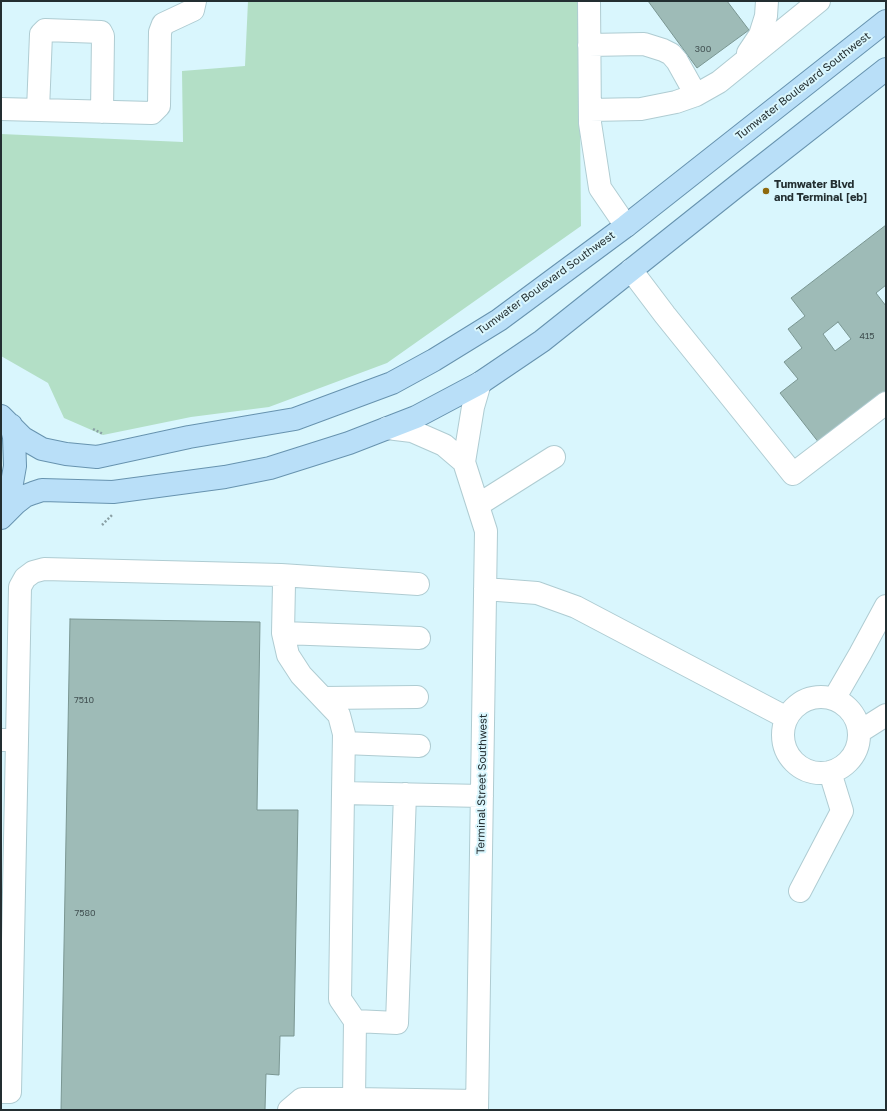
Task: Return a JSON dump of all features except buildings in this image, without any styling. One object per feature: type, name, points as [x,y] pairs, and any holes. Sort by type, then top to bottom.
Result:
[{"type":"main road","name":"Tumwater Boulevard Southwest","points":[[6,420],[24,438],[42,449],[54,452],[97,457],[189,438],[295,419],[392,383],[434,360],[499,320],[626,226],[886,21]]},
{"type":"main road","points":[[4,515],[25,496],[42,490],[114,492],[225,477],[270,468],[349,443],[416,417],[480,383],[542,341],[732,189],[886,70]]},
{"type":"main road","points":[[4,515],[15,466],[14,438],[6,420]]},
{"type":"street","points":[[1,109],[152,113],[159,106],[160,32],[163,24],[193,10],[195,1]]},
{"type":"street","points":[[589,1],[590,123],[600,188],[626,226]]},
{"type":"street","points":[[739,66],[760,35],[766,16],[767,1]]},
{"type":"street","points":[[590,110],[641,109],[676,102],[696,95],[719,82],[819,1]]},
{"type":"street","points":[[38,110],[41,34],[45,30],[101,32],[103,36],[102,112]]},
{"type":"street","points":[[589,45],[644,44],[663,50],[671,54],[677,61],[696,95]]},
{"type":"street","points":[[631,270],[793,474],[886,404]]},
{"type":"street","name":"Terminal Street Southwest","points":[[477,1105],[486,531],[464,462],[473,407],[480,383]]},
{"type":"street","points":[[387,428],[412,432],[444,445],[464,462]]},
{"type":"street","points":[[478,505],[554,457]]},
{"type":"street","points":[[7,1098],[9,740],[20,586],[25,578],[32,572],[44,569],[281,575],[418,584]]},
{"type":"street","points":[[281,575],[284,584],[283,633],[288,655],[301,675],[339,715],[344,734],[340,999],[355,1021],[354,1099]]},
{"type":"street","points":[[485,589],[537,593],[576,608],[787,718]]},
{"type":"street","points":[[834,699],[886,606]]},
{"type":"street","points":[[283,633],[420,638]]},
{"type":"street","points":[[324,698],[417,697]]},
{"type":"street","points":[[823,697],[834,699],[844,704],[857,721],[859,743],[849,762],[840,768],[830,772],[819,773],[808,771],[791,759],[786,750],[783,739],[787,718],[802,702],[812,698],[823,697]]},
{"type":"street","points":[[859,732],[886,715]]},
{"type":"street","points":[[344,744],[419,746]]},
{"type":"street","points":[[800,891],[842,811],[830,772]]},
{"type":"street","points":[[343,793],[482,796]]},
{"type":"street","points":[[355,1021],[397,1023],[405,794]]},
{"type":"street","points":[[289,1110],[302,1099],[354,1099],[477,1105]]},
{"type":"green space","points":[[248,1],[579,1],[581,226],[387,363],[269,407],[191,417],[103,435],[64,418],[48,383],[1,356],[1,134],[183,142],[182,71],[245,66]]},
{"type":"place","name":"Tumwater Blvd and Terminal [eb]","points":[[766,191]]}]
